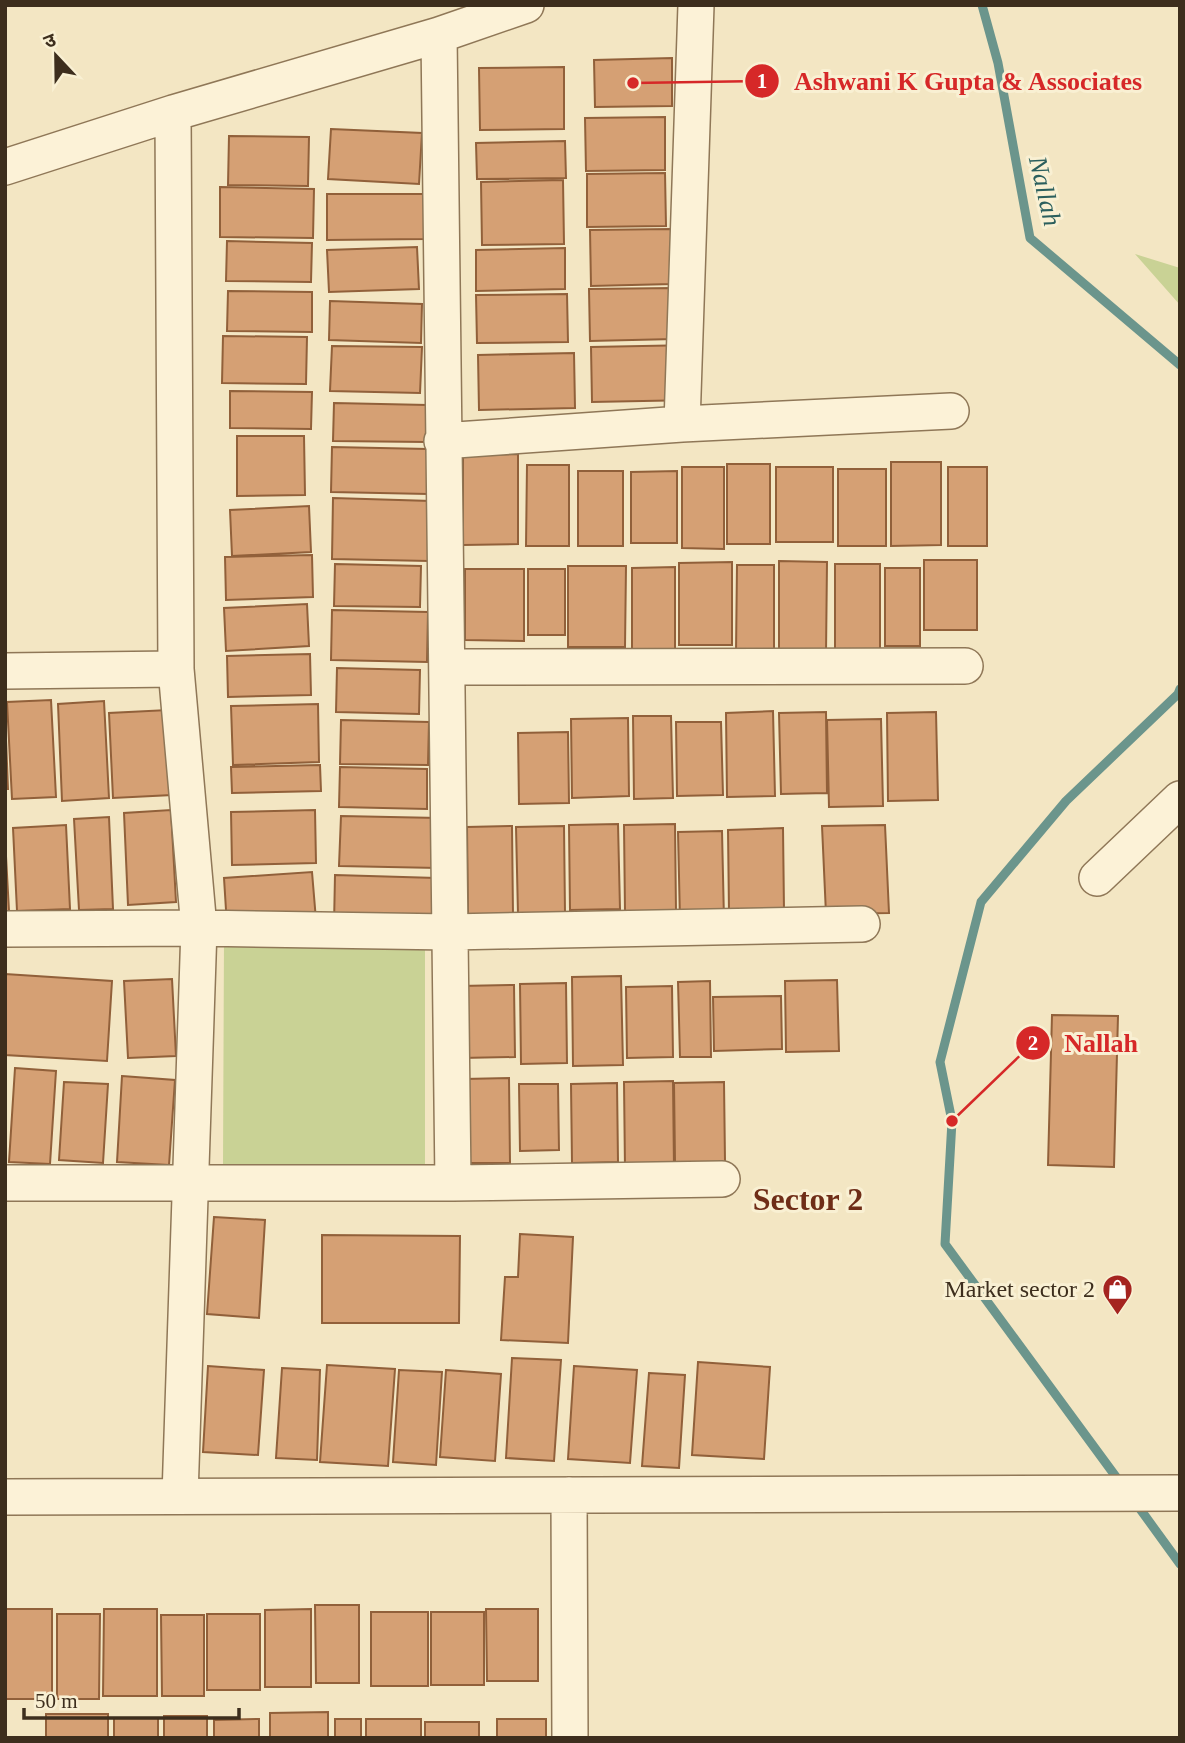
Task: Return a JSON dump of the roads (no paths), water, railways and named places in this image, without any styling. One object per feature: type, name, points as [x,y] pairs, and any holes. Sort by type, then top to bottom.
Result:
[{"type":"street","points":[[5,167],[173,113],[439,35],[526,5]]},
{"type":"street","points":[[682,424],[696,5]]},
{"type":"street","points":[[439,35],[453,1183]]},
{"type":"street","points":[[173,113],[176,669],[199,928],[180,1496]]},
{"type":"street","points":[[442,441],[682,424],[951,411]]},
{"type":"street","points":[[447,667],[965,666]]},
{"type":"street","points":[[5,671],[176,669]]},
{"type":"street","points":[[1097,878],[1180,799]]},
{"type":"street","points":[[5,929],[199,928],[450,932],[862,924]]},
{"type":"street","points":[[5,1183],[722,1180]]},
{"type":"street","points":[[5,1497],[1180,1493]]},
{"type":"street","points":[[569,1495],[570,1738]]},
{"type":"waterway","name":"Nallah","points":[[982,5],[998,63],[1030,238],[1180,365]]},
{"type":"waterway","name":"Nallah","points":[[1122,1485],[945,1244],[952,1121],[940,1062],[981,902],[1066,801],[1178,694],[1180,689]]},
{"type":"waterway","name":"Nallah","points":[[1135,1502],[1180,1564]]},
{"type":"place","name":"Ashwani K Gupta & Associates","points":[[633,83]]},
{"type":"place","name":"Nallah","points":[[952,1121]]},
{"type":"place","name":"Market sector 2","points":[[1118,1316]]},
{"type":"district","name":"Sector 2","points":[[808,1199]]}]
